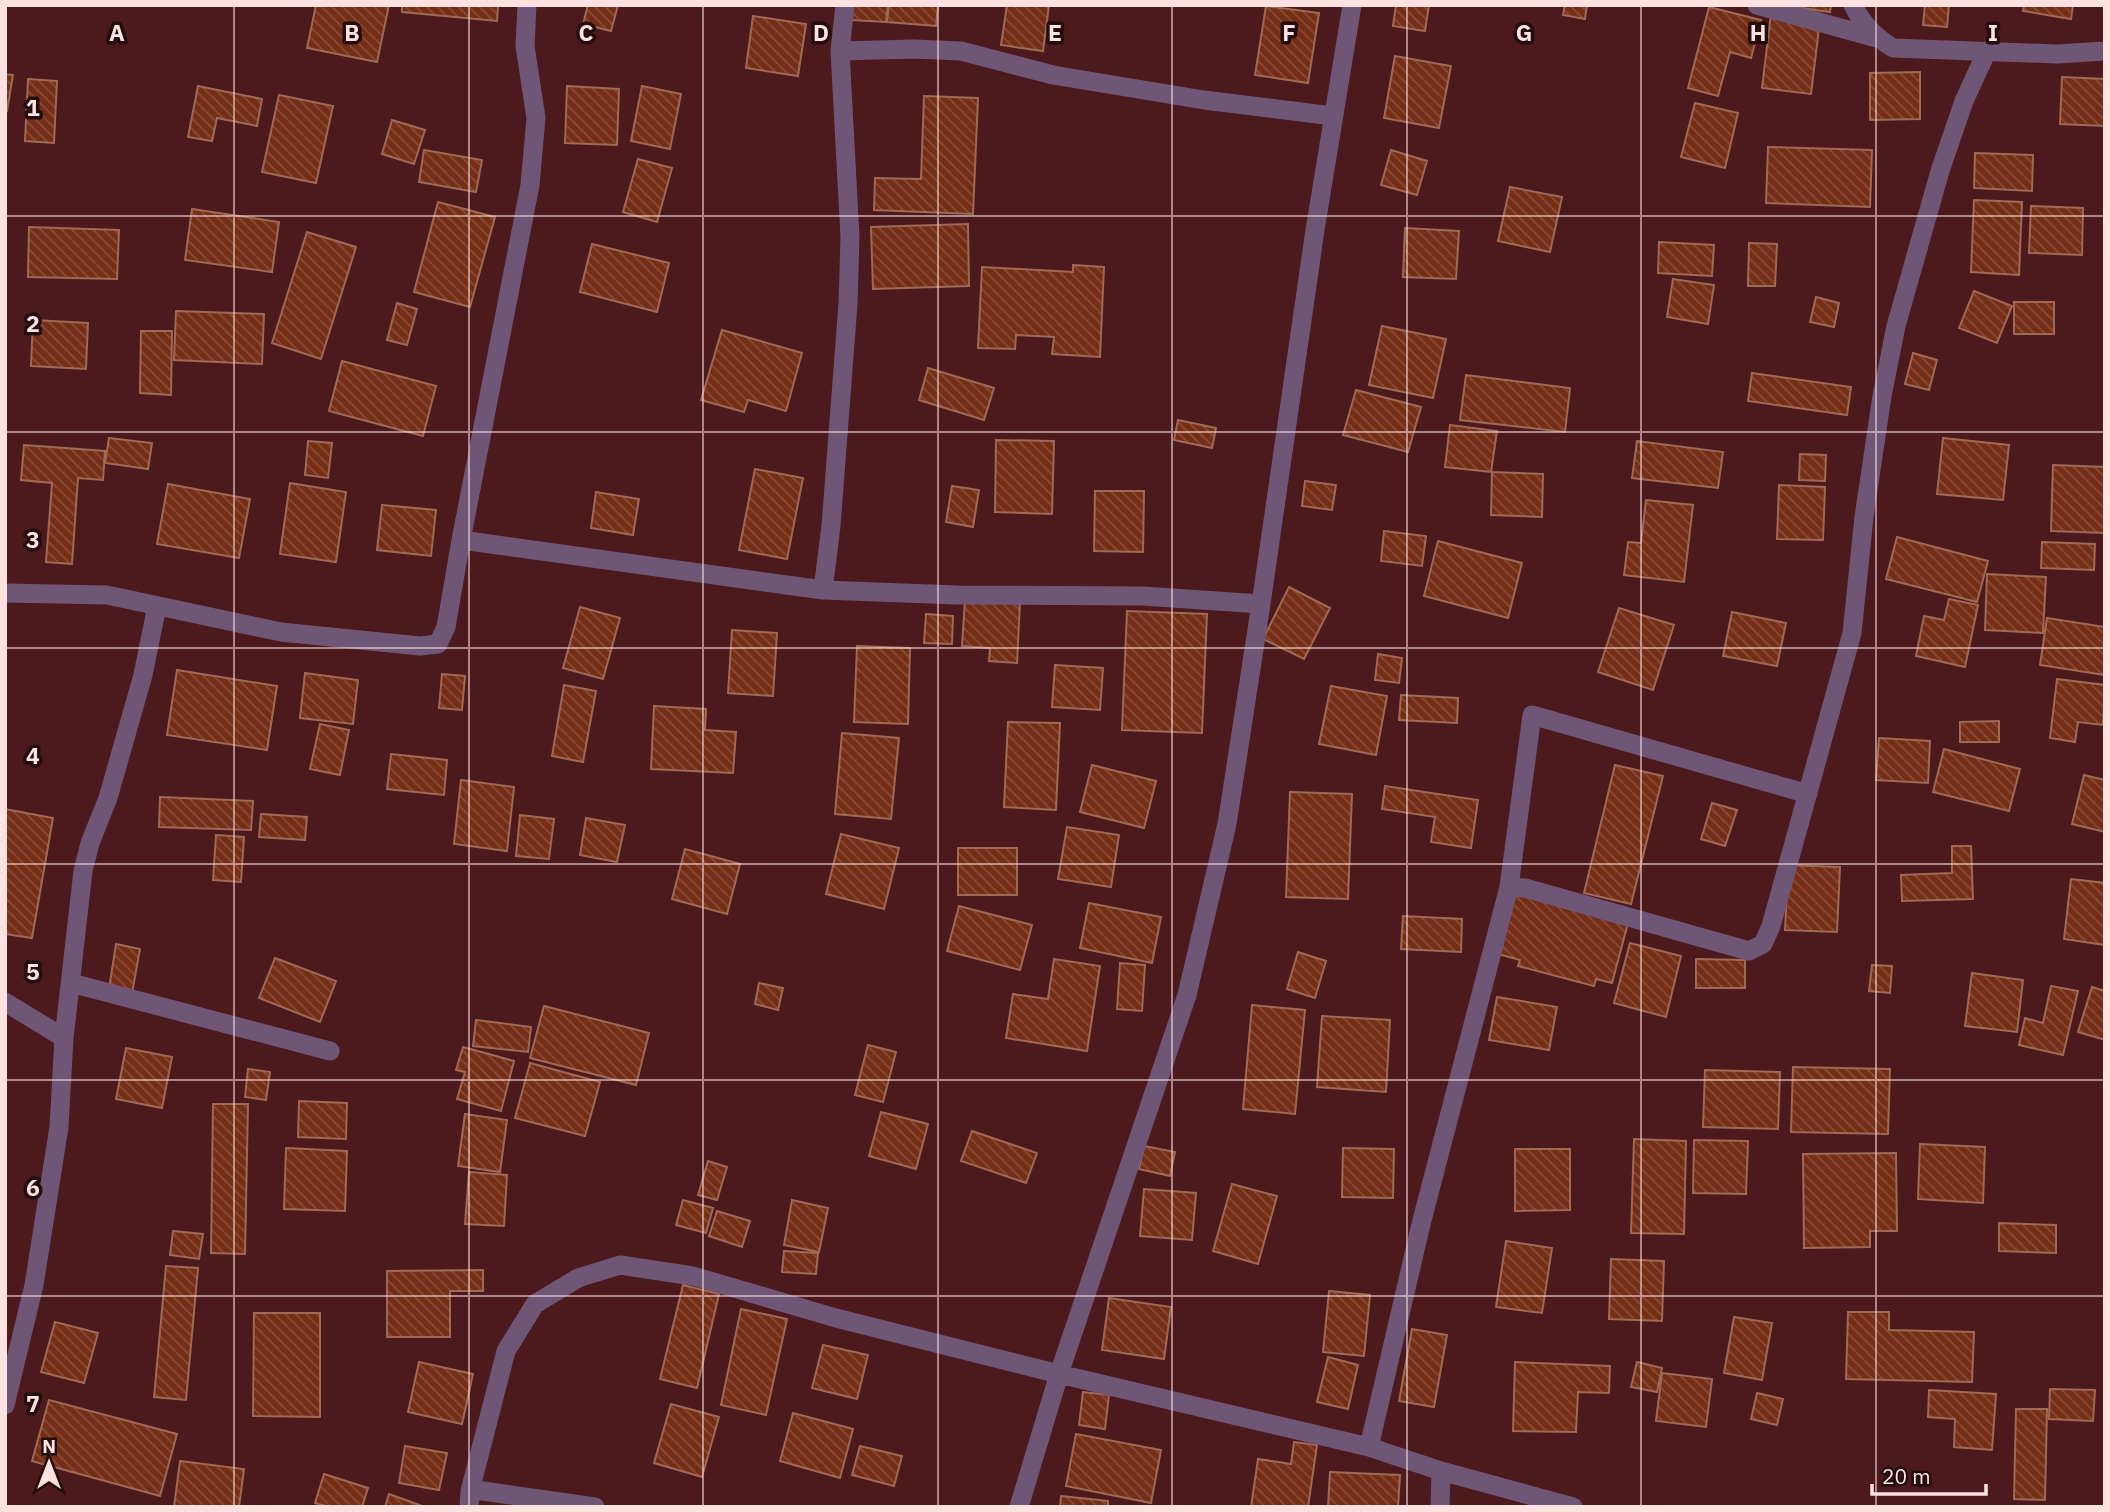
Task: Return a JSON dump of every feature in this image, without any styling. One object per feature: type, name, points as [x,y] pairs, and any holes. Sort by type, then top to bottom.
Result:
[{"type":"street","points":[[5,593],[107,595],[281,632],[420,646],[438,644],[446,627],[530,185],[537,118],[525,46],[527,5]]},
{"type":"street","points":[[823,590],[831,526],[848,304],[850,237],[840,51],[845,5]]},
{"type":"street","points":[[1019,1507],[1059,1374],[1187,995],[1227,824],[1352,5]]},
{"type":"street","points":[[1757,5],[1877,38]]},
{"type":"street","points":[[1853,5],[1859,18],[1877,38],[1893,48],[2057,54],[2105,51]]},
{"type":"street","points":[[840,51],[961,51],[1053,75],[1204,100],[1333,116]]},
{"type":"street","points":[[1509,887],[1525,888],[1749,951],[1763,944],[1771,926],[1852,633],[1864,517],[1882,396],[1896,326],[1940,171],[1964,101],[1987,51]]},
{"type":"street","points":[[461,540],[823,590],[957,595],[1143,596],[1261,604]]},
{"type":"street","points":[[5,1405],[7,1382],[34,1285],[60,1127],[64,1038],[83,871],[90,843],[108,798],[143,675],[157,606]]},
{"type":"street","points":[[1369,1447],[1421,1224],[1509,887],[1532,715],[1808,793]]},
{"type":"street","points":[[71,983],[330,1051]]},
{"type":"street","points":[[5,1002],[64,1038]]},
{"type":"street","points":[[470,1499],[506,1351],[535,1304],[578,1278],[620,1265],[693,1276],[836,1318],[1369,1447],[1441,1471],[1573,1507]]},
{"type":"street","points":[[1440,1507],[1441,1471]]},
{"type":"street","points":[[470,1499],[483,1491],[595,1507]]},
{"type":"building","points":[[316,5],[389,5],[377,62],[307,48]]},
{"type":"building","points":[[402,5],[498,5],[497,21],[402,12]]},
{"type":"building","points":[[588,5],[618,5],[611,31],[583,24]]},
{"type":"building","points":[[852,5],[888,5],[886,22],[851,20]]},
{"type":"building","points":[[889,5],[938,5],[936,26],[887,22]]},
{"type":"building","points":[[1007,5],[1049,5],[1043,51],[1001,45]]},
{"type":"building","points":[[1396,5],[1429,5],[1425,31],[1393,26]]},
{"type":"building","points":[[1565,5],[1587,5],[1585,19],[1563,15]]},
{"type":"building","points":[[1780,5],[1831,5],[1830,12]]},
{"type":"building","points":[[1925,5],[1949,5],[1947,27],[1923,25]]},
{"type":"building","points":[[2024,5],[2073,5],[2071,19],[2023,11]]},
{"type":"building","points":[[1266,6],[1319,13],[1308,83],[1255,75]]},
{"type":"building","points":[[1709,7],[1761,20],[1751,58],[1730,52],[1718,96],[1688,88]]},
{"type":"building","points":[[1771,14],[1820,20],[1811,94],[1762,88]]},
{"type":"building","points":[[753,16],[806,24],[798,76],[746,68]]},
{"type":"building","points":[[1395,56],[1451,66],[1439,128],[1384,118]]},
{"type":"building","points":[[1920,72],[1920,119],[1870,120],[1870,73]]},
{"type":"building","points":[[5,74],[13,75],[7,111],[5,110]]},
{"type":"building","points":[[2062,77],[2105,79],[2105,126],[2060,124]]},
{"type":"building","points":[[28,79],[57,81],[54,143],[25,141]]},
{"type":"building","points":[[198,86],[262,99],[257,126],[217,118],[212,141],[188,137]]},
{"type":"building","points":[[567,86],[619,89],[617,145],[565,143]]},
{"type":"building","points":[[642,86],[681,94],[670,149],[631,141]]},
{"type":"building","points":[[279,95],[333,106],[316,183],[262,172]]},
{"type":"building","points":[[924,96],[978,98],[973,214],[874,210],[875,178],[921,179]]},
{"type":"building","points":[[1695,103],[1738,113],[1725,168],[1681,157]]},
{"type":"building","points":[[392,120],[425,130],[414,164],[382,154]]},
{"type":"building","points":[[1768,147],[1872,150],[1870,207],[1766,203]]},
{"type":"building","points":[[424,150],[482,160],[476,192],[419,182]]},
{"type":"building","points":[[1391,150],[1427,161],[1417,195],[1381,185]]},
{"type":"building","points":[[1975,153],[2033,155],[2032,191],[1974,188]]},
{"type":"building","points":[[638,159],[672,168],[657,222],[623,212]]},
{"type":"building","points":[[1510,187],[1562,197],[1550,252],[1498,241]]},
{"type":"building","points":[[1974,200],[2022,202],[2019,275],[1971,272]]},
{"type":"building","points":[[438,202],[495,217],[470,307],[414,292]]},
{"type":"building","points":[[2031,206],[2083,208],[2082,255],[2029,253]]},
{"type":"building","points":[[192,209],[279,222],[272,272],[185,260]]},
{"type":"building","points":[[968,224],[969,286],[873,289],[871,227]]},
{"type":"building","points":[[29,227],[119,230],[117,279],[28,277]]},
{"type":"building","points":[[1405,228],[1459,231],[1456,279],[1403,277]]},
{"type":"building","points":[[307,232],[356,247],[321,359],[272,343]]},
{"type":"building","points":[[1659,242],[1714,245],[1712,276],[1658,273]]},
{"type":"building","points":[[1749,243],[1777,244],[1775,286],[1748,286]]},
{"type":"building","points":[[592,244],[669,263],[657,312],[580,292]]},
{"type":"building","points":[[1073,265],[1104,267],[1100,357],[1052,354],[1054,337],[1016,335],[1015,349],[978,348],[982,267],[1073,272]]},
{"type":"building","points":[[1673,279],[1714,285],[1708,324],[1667,317]]},
{"type":"building","points":[[1974,291],[2012,306],[1997,343],[1959,328]]},
{"type":"building","points":[[1816,297],[1839,303],[1834,327],[1810,322]]},
{"type":"building","points":[[2014,302],[2054,302],[2054,334],[2014,334]]},
{"type":"building","points":[[397,303],[417,309],[407,345],[387,340]]},
{"type":"building","points":[[176,311],[264,314],[262,364],[174,360]]},
{"type":"building","points":[[33,320],[88,323],[86,369],[31,366]]},
{"type":"building","points":[[1382,326],[1446,339],[1433,398],[1369,385]]},
{"type":"building","points":[[722,330],[802,353],[786,411],[748,400],[744,412],[701,400]]},
{"type":"building","points":[[141,331],[172,331],[171,395],[140,393]]},
{"type":"building","points":[[1913,353],[1937,360],[1929,390],[1905,384]]},
{"type":"building","points":[[342,361],[436,386],[423,436],[329,411]]},
{"type":"building","points":[[928,368],[994,388],[984,420],[919,400]]},
{"type":"building","points":[[1752,373],[1851,387],[1847,415],[1748,401]]},
{"type":"building","points":[[1466,375],[1570,388],[1565,432],[1460,420]]},
{"type":"building","points":[[1356,390],[1421,407],[1408,452],[1343,435]]},
{"type":"building","points":[[1178,420],[1216,428],[1212,448],[1174,440]]},
{"type":"building","points":[[1450,425],[1497,431],[1491,472],[1445,467]]},
{"type":"building","points":[[109,438],[152,443],[148,469],[105,463]]},
{"type":"building","points":[[1943,438],[2009,445],[2003,500],[1937,494]]},
{"type":"building","points":[[996,440],[1054,441],[1052,514],[995,512]]},
{"type":"building","points":[[308,441],[332,443],[328,478],[305,475]]},
{"type":"building","points":[[1637,441],[1723,452],[1718,488],[1632,478]]},
{"type":"building","points":[[24,445],[105,451],[103,480],[78,478],[72,564],[46,562],[52,483],[21,480]]},
{"type":"building","points":[[1800,454],[1826,455],[1825,481],[1799,480]]},
{"type":"building","points":[[2053,465],[2105,467],[2105,533],[2051,531]]},
{"type":"building","points":[[755,469],[803,478],[787,559],[739,550]]},
{"type":"building","points":[[1492,472],[1543,474],[1542,517],[1491,515]]},
{"type":"building","points":[[1305,481],[1336,485],[1332,510],[1302,506]]},
{"type":"building","points":[[290,483],[346,492],[336,562],[280,554]]},
{"type":"building","points":[[168,484],[250,499],[239,558],[157,544]]},
{"type":"building","points":[[1779,485],[1825,487],[1823,540],[1777,539]]},
{"type":"building","points":[[952,486],[979,490],[973,527],[946,522]]},
{"type":"building","points":[[1095,491],[1144,491],[1143,552],[1094,551]]},
{"type":"building","points":[[596,492],[639,499],[633,535],[591,528]]},
{"type":"building","points":[[1646,500],[1693,505],[1684,582],[1624,575],[1628,542],[1641,543]]},
{"type":"building","points":[[382,505],[436,510],[431,556],[377,550]]},
{"type":"building","points":[[1384,531],[1426,536],[1422,566],[1381,561]]},
{"type":"building","points":[[1897,537],[1988,561],[1977,602],[1886,579]]},
{"type":"building","points":[[1438,541],[1522,563],[1508,618],[1424,596]]},
{"type":"building","points":[[2042,542],[2095,544],[2094,570],[2041,568]]},
{"type":"building","points":[[1987,574],[2046,577],[2043,633],[1985,630]]},
{"type":"building","points":[[1289,587],[1330,608],[1304,659],[1263,639]]},
{"type":"building","points":[[965,599],[1020,602],[1017,663],[989,661],[990,648],[962,646]]},
{"type":"building","points":[[1949,599],[1978,605],[1965,667],[1916,656],[1924,616],[1944,620]]},
{"type":"building","points":[[580,607],[620,618],[603,679],[563,668]]},
{"type":"building","points":[[1619,608],[1674,625],[1653,690],[1598,672]]},
{"type":"building","points":[[1127,611],[1207,614],[1202,733],[1122,730]]},
{"type":"building","points":[[1732,612],[1786,623],[1777,666],[1723,656]]},
{"type":"building","points":[[926,614],[953,616],[952,644],[924,643]]},
{"type":"building","points":[[2047,618],[2105,627],[2105,675],[2040,665]]},
{"type":"building","points":[[732,630],[777,633],[773,696],[728,693]]},
{"type":"building","points":[[857,646],[910,648],[908,724],[854,722]]},
{"type":"building","points":[[1378,654],[1402,658],[1399,683],[1375,680]]},
{"type":"building","points":[[1055,665],[1103,668],[1100,710],[1052,707]]},
{"type":"building","points":[[177,670],[277,686],[267,750],[167,735]]},
{"type":"building","points":[[305,673],[358,680],[353,724],[300,718]]},
{"type":"building","points":[[442,674],[465,676],[462,710],[439,708]]},
{"type":"building","points":[[2057,679],[2105,685],[2103,725],[2078,722],[2075,742],[2050,738]]},
{"type":"building","points":[[564,685],[596,691],[583,762],[552,756]]},
{"type":"building","points":[[1331,686],[1387,696],[1376,755],[1319,744]]},
{"type":"building","points":[[1401,695],[1458,698],[1457,723],[1399,720]]},
{"type":"building","points":[[654,706],[706,709],[705,730],[736,732],[733,773],[651,769]]},
{"type":"building","points":[[1999,721],[1999,742],[1960,742],[1960,722]]},
{"type":"building","points":[[1008,722],[1060,723],[1056,810],[1004,807]]},
{"type":"building","points":[[320,724],[349,730],[340,775],[310,769]]},
{"type":"building","points":[[842,733],[899,738],[891,819],[835,814]]},
{"type":"building","points":[[1879,738],[1930,741],[1928,783],[1876,780]]},
{"type":"building","points":[[1944,749],[2020,769],[2009,811],[1933,792]]},
{"type":"building","points":[[391,754],[447,760],[444,795],[387,789]]},
{"type":"building","points":[[1092,765],[1156,781],[1144,828],[1080,812]]},
{"type":"building","points":[[1615,765],[1663,776],[1631,904],[1584,893]]},
{"type":"building","points":[[2084,775],[2105,780],[2105,832],[2072,824]]},
{"type":"building","points":[[461,780],[514,787],[507,851],[454,844]]},
{"type":"building","points":[[1385,786],[1478,800],[1471,848],[1431,842],[1435,817],[1382,809]]},
{"type":"building","points":[[1290,792],[1352,794],[1348,899],[1286,897]]},
{"type":"building","points":[[160,797],[253,801],[251,830],[159,827]]},
{"type":"building","points":[[1712,803],[1737,810],[1725,846],[1701,839]]},
{"type":"building","points":[[5,809],[53,818],[32,938],[5,934]]},
{"type":"building","points":[[261,814],[307,817],[305,840],[259,837]]},
{"type":"building","points":[[520,815],[554,819],[549,859],[516,856]]},
{"type":"building","points":[[586,818],[625,825],[617,862],[580,855]]},
{"type":"building","points":[[1067,827],[1119,835],[1111,887],[1058,879]]},
{"type":"building","points":[[841,834],[899,848],[884,909],[826,894]]},
{"type":"building","points":[[216,835],[244,837],[241,882],[213,880]]},
{"type":"building","points":[[1952,846],[1971,846],[1973,899],[1902,901],[1901,875],[1952,873]]},
{"type":"building","points":[[958,848],[1017,848],[1017,895],[958,895]]},
{"type":"building","points":[[685,849],[740,864],[727,914],[672,899]]},
{"type":"building","points":[[1788,865],[1840,867],[1837,932],[1785,930]]},
{"type":"building","points":[[2071,879],[2105,883],[2105,945],[2064,939]]},
{"type":"building","points":[[1514,892],[1628,923],[1612,983],[1596,979],[1594,986],[1518,966],[1520,960],[1498,954]]},
{"type":"building","points":[[1089,903],[1161,917],[1152,963],[1080,948]]},
{"type":"building","points":[[959,906],[1032,925],[1020,970],[947,951]]},
{"type":"building","points":[[1403,916],[1462,919],[1461,952],[1401,949]]},
{"type":"building","points":[[1630,943],[1681,956],[1666,1017],[1614,1003]]},
{"type":"building","points":[[116,944],[140,949],[132,993],[109,989]]},
{"type":"building","points":[[1298,952],[1326,961],[1315,998],[1287,989]]},
{"type":"building","points":[[275,958],[336,981],[320,1022],[259,998]]},
{"type":"building","points":[[1054,959],[1100,966],[1087,1051],[1006,1038],[1013,994],[1048,999]]},
{"type":"building","points":[[1696,959],[1745,960],[1745,988],[1696,988]]},
{"type":"building","points":[[1120,963],[1145,965],[1142,1011],[1117,1009]]},
{"type":"building","points":[[1872,965],[1892,966],[1890,993],[1869,991]]},
{"type":"building","points":[[1972,973],[2023,980],[2017,1032],[1965,1026]]},
{"type":"building","points":[[759,983],[783,988],[778,1010],[755,1004]]},
{"type":"building","points":[[2051,986],[2078,991],[2063,1055],[2019,1045],[2025,1018],[2043,1023]]},
{"type":"building","points":[[2092,987],[2105,991],[2105,1040],[2078,1032]]},
{"type":"building","points":[[1497,997],[1557,1007],[1549,1050],[1489,1040]]},
{"type":"building","points":[[1252,1005],[1305,1010],[1295,1114],[1243,1109]]},
{"type":"building","points":[[544,1006],[649,1033],[636,1085],[530,1058]]},
{"type":"building","points":[[1322,1016],[1390,1020],[1386,1092],[1317,1087]]},
{"type":"building","points":[[476,1020],[531,1027],[528,1052],[473,1046]]},
{"type":"building","points":[[868,1045],[896,1052],[883,1102],[855,1095]]},
{"type":"building","points":[[463,1047],[514,1061],[501,1111],[457,1099],[465,1072],[456,1070]]},
{"type":"building","points":[[126,1048],[172,1057],[162,1108],[116,1099]]},
{"type":"building","points":[[530,1063],[600,1082],[585,1136],[515,1118]]},
{"type":"building","points":[[1793,1067],[1890,1069],[1888,1134],[1791,1132]]},
{"type":"building","points":[[248,1069],[270,1072],[266,1100],[245,1097]]},
{"type":"building","points":[[1705,1070],[1780,1072],[1778,1129],[1703,1127]]},
{"type":"building","points":[[299,1101],[347,1103],[346,1139],[298,1137]]},
{"type":"building","points":[[213,1104],[248,1104],[245,1254],[211,1253]]},
{"type":"building","points":[[881,1112],[928,1124],[916,1169],[869,1156]]},
{"type":"building","points":[[465,1114],[507,1120],[500,1172],[458,1166]]},
{"type":"building","points":[[972,1131],[1037,1153],[1026,1183],[961,1161]]},
{"type":"building","points":[[1634,1139],[1686,1141],[1684,1234],[1631,1233]]},
{"type":"building","points":[[1694,1140],[1748,1141],[1746,1194],[1693,1193]]},
{"type":"building","points":[[1920,1144],[1985,1147],[1983,1203],[1918,1199]]},
{"type":"building","points":[[1144,1146],[1175,1152],[1170,1176],[1139,1169]]},
{"type":"building","points":[[286,1148],[347,1151],[345,1211],[284,1209]]},
{"type":"building","points":[[1343,1148],[1394,1149],[1393,1198],[1342,1197]]},
{"type":"building","points":[[1515,1149],[1570,1149],[1570,1210],[1515,1211]]},
{"type":"building","points":[[1896,1153],[1897,1231],[1870,1231],[1870,1247],[1804,1248],[1803,1154]]},
{"type":"building","points":[[708,1161],[727,1167],[717,1200],[698,1195]]},
{"type":"building","points":[[469,1172],[507,1175],[504,1226],[465,1224]]},
{"type":"building","points":[[1232,1184],[1277,1196],[1258,1264],[1213,1251]]},
{"type":"building","points":[[1144,1189],[1196,1193],[1192,1240],[1140,1236]]},
{"type":"building","points":[[683,1200],[713,1208],[706,1233],[676,1225]]},
{"type":"building","points":[[792,1200],[828,1208],[819,1252],[784,1245]]},
{"type":"building","points":[[717,1211],[750,1221],[742,1247],[709,1236]]},
{"type":"building","points":[[1999,1223],[2056,1225],[2056,1253],[1999,1251]]},
{"type":"building","points":[[173,1231],[203,1234],[199,1259],[170,1255]]},
{"type":"building","points":[[1506,1241],[1552,1248],[1542,1313],[1496,1307]]},
{"type":"building","points":[[784,1251],[818,1253],[816,1274],[782,1272]]},
{"type":"building","points":[[1611,1259],[1664,1261],[1662,1321],[1609,1319]]},
{"type":"building","points":[[166,1266],[198,1268],[186,1400],[154,1397]]},
{"type":"building","points":[[483,1270],[483,1291],[450,1291],[450,1337],[387,1337],[387,1271]]},
{"type":"building","points":[[683,1285],[719,1294],[697,1388],[660,1379]]},
{"type":"building","points":[[1329,1291],[1370,1295],[1364,1356],[1323,1352]]},
{"type":"building","points":[[1109,1298],[1171,1307],[1164,1359],[1102,1350]]},
{"type":"building","points":[[741,1309],[787,1319],[766,1415],[721,1405]]},
{"type":"building","points":[[1848,1312],[1889,1312],[1889,1330],[1974,1332],[1972,1382],[1846,1379]]},
{"type":"building","points":[[254,1313],[320,1313],[320,1417],[253,1416]]},
{"type":"building","points":[[1734,1317],[1772,1323],[1762,1380],[1724,1373]]},
{"type":"building","points":[[55,1322],[98,1333],[84,1383],[41,1372]]},
{"type":"building","points":[[1412,1329],[1447,1335],[1434,1407],[1399,1401]]},
{"type":"building","points":[[823,1345],[868,1355],[857,1399],[812,1388]]},
{"type":"building","points":[[1328,1357],[1358,1365],[1348,1409],[1317,1402]]},
{"type":"building","points":[[419,1362],[473,1374],[462,1424],[408,1412]]},
{"type":"building","points":[[1515,1362],[1610,1366],[1609,1393],[1578,1392],[1576,1432],[1513,1431]]},
{"type":"building","points":[[1637,1362],[1662,1368],[1657,1392],[1631,1387]]},
{"type":"building","points":[[1662,1373],[1712,1379],[1706,1427],[1656,1421]]},
{"type":"building","points":[[2050,1389],[2095,1390],[2093,1421],[2049,1419]]},
{"type":"building","points":[[1929,1390],[1996,1394],[1992,1450],[1954,1447],[1955,1419],[1928,1417]]},
{"type":"building","points":[[1083,1392],[1109,1395],[1105,1429],[1079,1425]]},
{"type":"building","points":[[1757,1393],[1783,1399],[1777,1425],[1751,1419]]},
{"type":"building","points":[[49,1400],[177,1434],[160,1496],[32,1461]]},
{"type":"building","points":[[671,1404],[719,1417],[702,1477],[654,1463]]},
{"type":"building","points":[[2016,1409],[2047,1409],[2045,1500],[2014,1499]]},
{"type":"building","points":[[793,1413],[853,1429],[840,1478],[780,1461]]},
{"type":"building","points":[[1076,1434],[1161,1450],[1151,1503],[1066,1486]]},
{"type":"building","points":[[1294,1442],[1317,1445],[1308,1507],[1251,1507],[1258,1459],[1291,1464]]},
{"type":"building","points":[[405,1446],[447,1453],[439,1490],[399,1483]]},
{"type":"building","points":[[860,1446],[902,1456],[894,1486],[852,1475]]},
{"type":"building","points":[[180,1461],[244,1469],[239,1507],[174,1507]]},
{"type":"building","points":[[1330,1472],[1400,1475],[1398,1507],[1328,1507]]},
{"type":"building","points":[[324,1474],[368,1488],[362,1507],[329,1507],[315,1503]]},
{"type":"building","points":[[389,1494],[425,1507],[385,1507]]},
{"type":"building","points":[[1061,1496],[1108,1501],[1108,1507],[1060,1507]]}]
